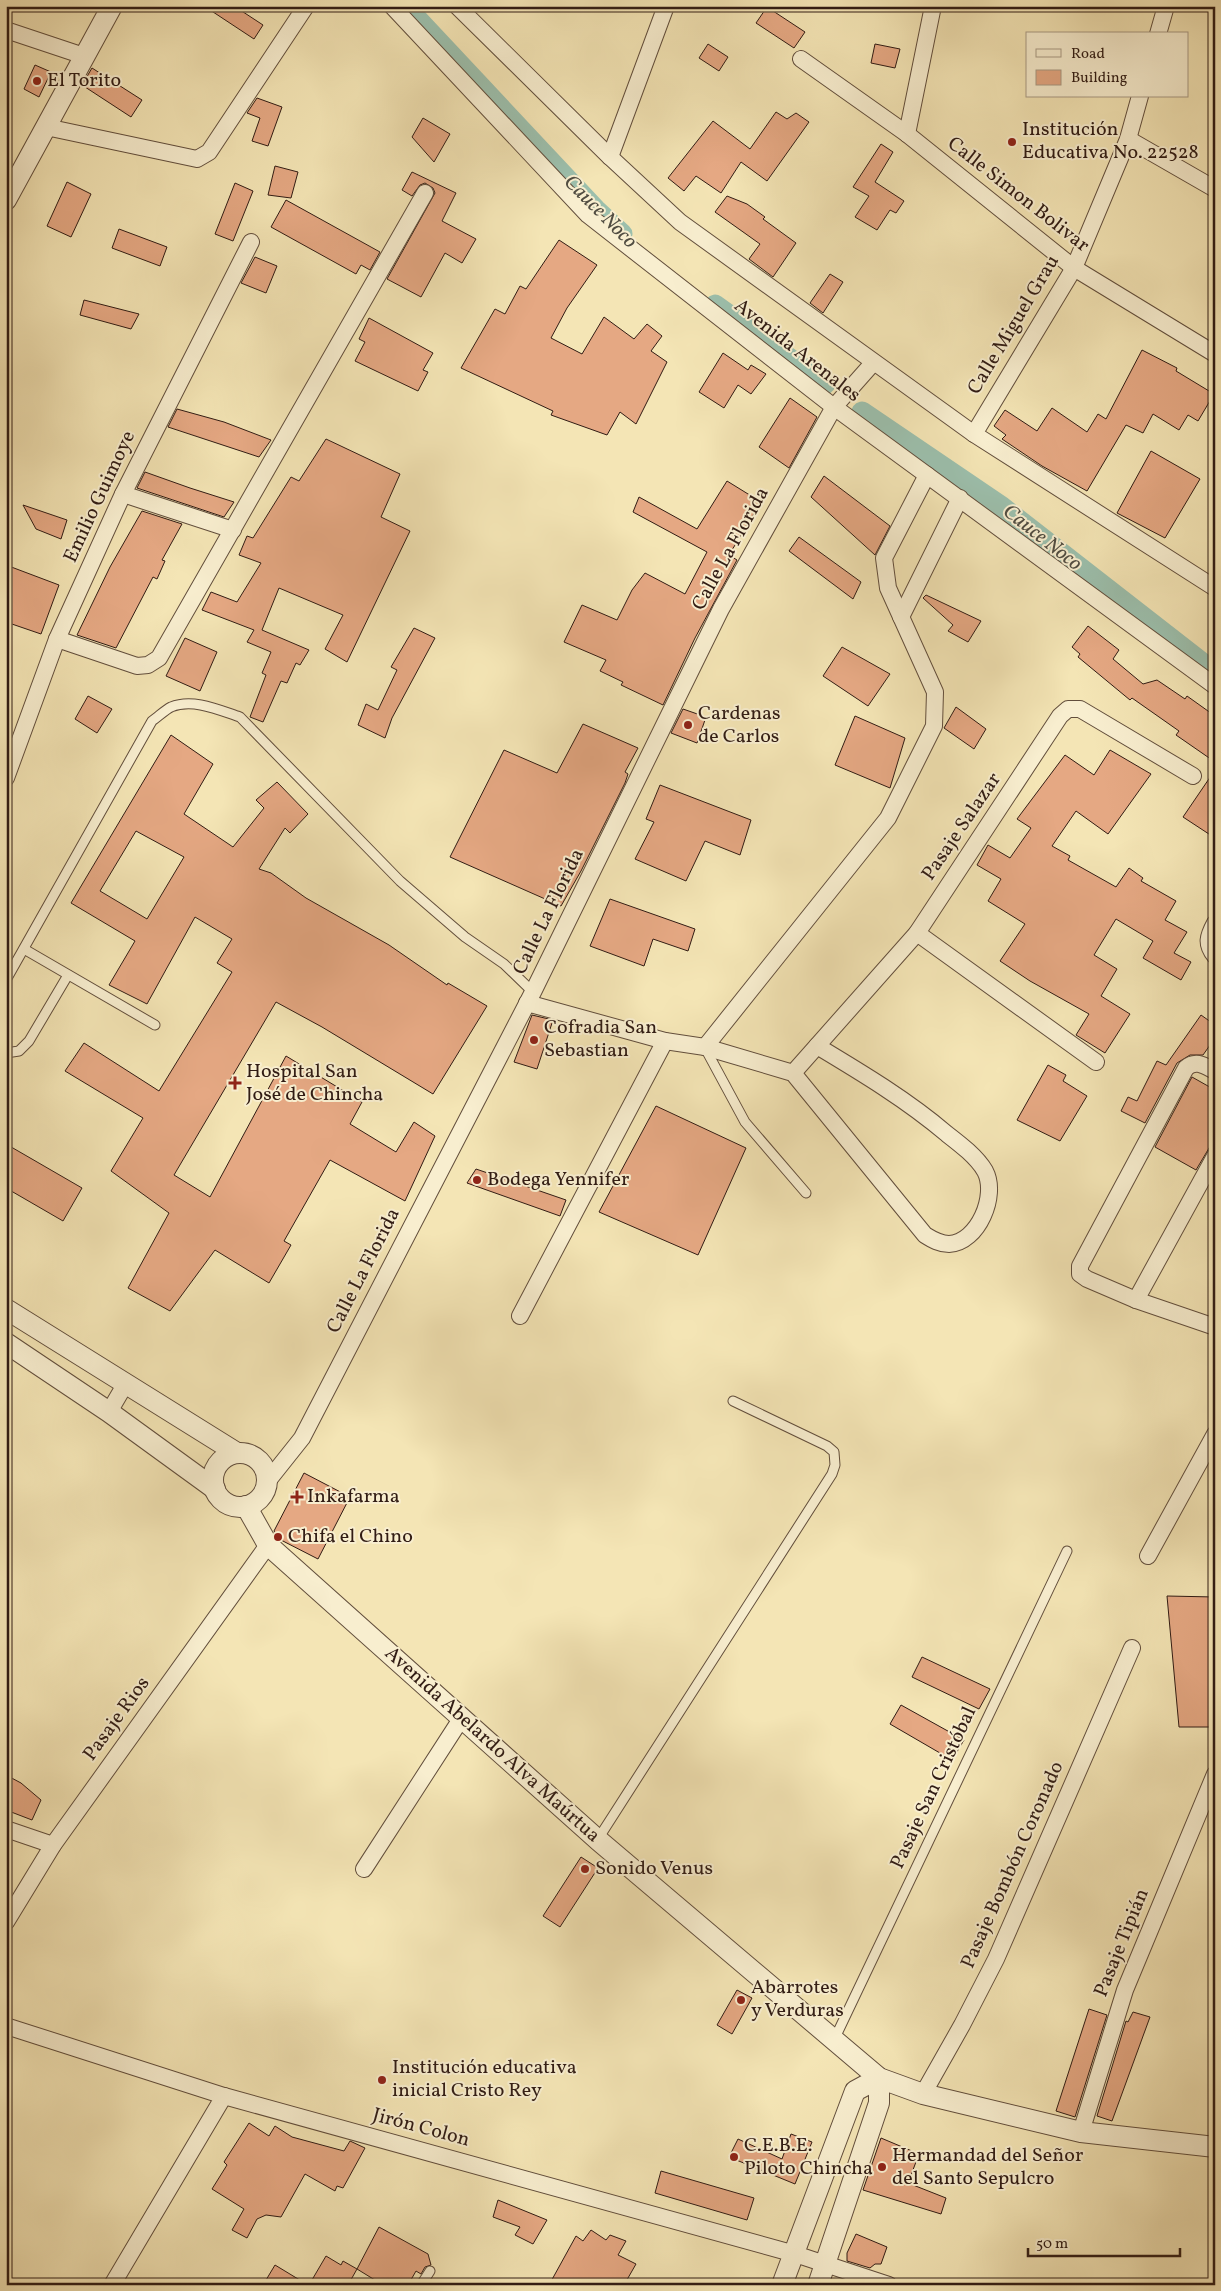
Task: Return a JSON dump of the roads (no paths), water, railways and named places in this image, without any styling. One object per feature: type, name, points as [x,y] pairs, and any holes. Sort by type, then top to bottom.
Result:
[{"type":"street","points":[[6,200],[112,6]]},
{"type":"street","points":[[46,127],[197,159],[209,152],[306,6]]},
{"type":"street","name":"Avenida Arenales","points":[[392,6],[588,215],[834,407],[1215,686]]},
{"type":"street","name":"Avenida Arenales","points":[[457,6],[610,157],[680,222],[974,434],[1215,588]]},
{"type":"street","points":[[610,157],[666,6]]},
{"type":"street","points":[[907,134],[933,6]]},
{"type":"street","points":[[1159,32],[1166,6]]},
{"type":"street","points":[[6,30],[84,56]]},
{"type":"street","name":"Calle Simon Bolivar","points":[[801,59],[907,134],[1074,268],[1215,354]]},
{"type":"street","name":"Calle Miguel Grau","points":[[974,434],[1074,268],[1128,139],[1139,98]]},
{"type":"street","points":[[1128,139],[1215,189]]},
{"type":"street","points":[[57,639],[138,666],[148,665],[159,658],[425,193]]},
{"type":"street","name":"Emilio Guimoye","points":[[6,778],[57,639],[123,494],[251,242]]},
{"type":"street","name":"Calle La Florida","points":[[267,1482],[302,1438],[530,998],[721,609],[834,407],[873,363]]},
{"type":"street","points":[[705,1047],[888,818],[934,726],[935,692],[888,588],[884,558],[927,475]]},
{"type":"street","points":[[123,494],[233,530]]},
{"type":"street","points":[[901,617],[960,498]]},
{"type":"street","name":"Pasaje Salazar","points":[[793,1074],[917,933],[1055,725],[1068,709],[1080,709],[1193,776]]},
{"type":"street","points":[[1212,952],[1207,938],[1215,923]]},
{"type":"street","points":[[917,933],[1096,1062]]},
{"type":"street","points":[[530,998],[665,1041],[705,1047],[793,1074],[925,1235],[936,1242],[951,1244],[964,1237],[976,1227],[984,1216],[989,1194],[990,1184],[980,1166],[962,1146],[920,1111],[817,1046]]},
{"type":"street","points":[[520,1316],[665,1041]]},
{"type":"street","points":[[1215,1071],[1200,1063],[1191,1064],[1186,1068],[1080,1266],[1080,1274],[1087,1279],[1136,1300],[1215,1327]]},
{"type":"street","points":[[1136,1300],[1215,1156]]},
{"type":"street","points":[[6,1309],[237,1453]]},
{"type":"street","points":[[6,1343],[109,1412],[215,1489],[224,1501],[231,1505],[246,1506],[260,1497],[267,1482],[267,1474],[259,1460],[245,1453],[229,1455],[217,1465],[214,1473],[215,1489]]},
{"type":"street","points":[[109,1412],[126,1384]]},
{"type":"street","points":[[1148,1556],[1208,1458],[1215,1434]]},
{"type":"street","name":"Avenida Abelardo Alva Maúrtua","points":[[246,1506],[268,1544],[598,1840],[879,2078],[923,2094],[1081,2132],[1215,2147]]},
{"type":"street","name":"Pasaje Rios","points":[[6,1922],[53,1845],[268,1544]]},
{"type":"street","name":"Pasaje Bombón Coronado","points":[[923,2094],[996,1960],[1132,1648]]},
{"type":"street","points":[[364,1869],[462,1719]]},
{"type":"street","name":"Pasaje Tipián","points":[[1081,2132],[1125,1990],[1215,1774]]},
{"type":"street","points":[[6,1829],[53,1845]]},
{"type":"street","name":"Jirón Colon","points":[[6,2026],[224,2096],[795,2254],[890,2285]]},
{"type":"street","points":[[782,2285],[855,2091],[879,2078],[879,2103],[818,2285]]},
{"type":"street","points":[[112,2285],[224,2096]]},
{"type":"lane","points":[[6,980],[152,721],[171,707],[188,704],[211,707],[240,718],[400,881],[466,937],[504,964],[530,998]]},
{"type":"lane","points":[[24,949],[155,1025]]},
{"type":"lane","points":[[6,1053],[19,1051],[28,1041],[68,975]]},
{"type":"lane","points":[[705,1047],[745,1122],[806,1193]]},
{"type":"lane","points":[[598,1840],[832,1474],[835,1465],[834,1452],[827,1446],[733,1401]]},
{"type":"lane","name":"Pasaje San Cristóbal","points":[[834,2041],[1067,1551]]},
{"type":"lane","points":[[421,2285],[430,2272]]},
{"type":"waterway","name":"Cauce Noco","points":[[405,6],[596,210],[622,234]]},
{"type":"waterway","name":"Cauce Noco","points":[[715,305],[825,384]]},
{"type":"waterway","name":"Cauce Noco","points":[[862,412],[1002,507],[1215,673]]},
{"type":"place","name":"El Torito","points":[[37,81]]},
{"type":"place","name":"Institución Educativa No. 22528","points":[[1012,142]]},
{"type":"place","name":"Cardenas de Carlos","points":[[688,725]]},
{"type":"place","name":"Cofradia San Sebastian","points":[[534,1040]]},
{"type":"place","name":"Hospital San José de Chincha","points":[[235,1083]]},
{"type":"place","name":"Bodega Yennifer","points":[[477,1180]]},
{"type":"place","name":"Inkafarma","points":[[297,1497]]},
{"type":"place","name":"Chifa el Chino","points":[[278,1537]]},
{"type":"place","name":"Sonido Venus","points":[[585,1869]]},
{"type":"place","name":"Abarrotes y Verduras","points":[[741,2000]]},
{"type":"place","name":"Institución educativa inicial Cristo Rey","points":[[382,2080]]},
{"type":"place","name":"C.E.B.E. Piloto Chincha","points":[[734,2157]]},
{"type":"place","name":"Hermandad del Señor del Santo Sepulcro","points":[[882,2167]]}]
